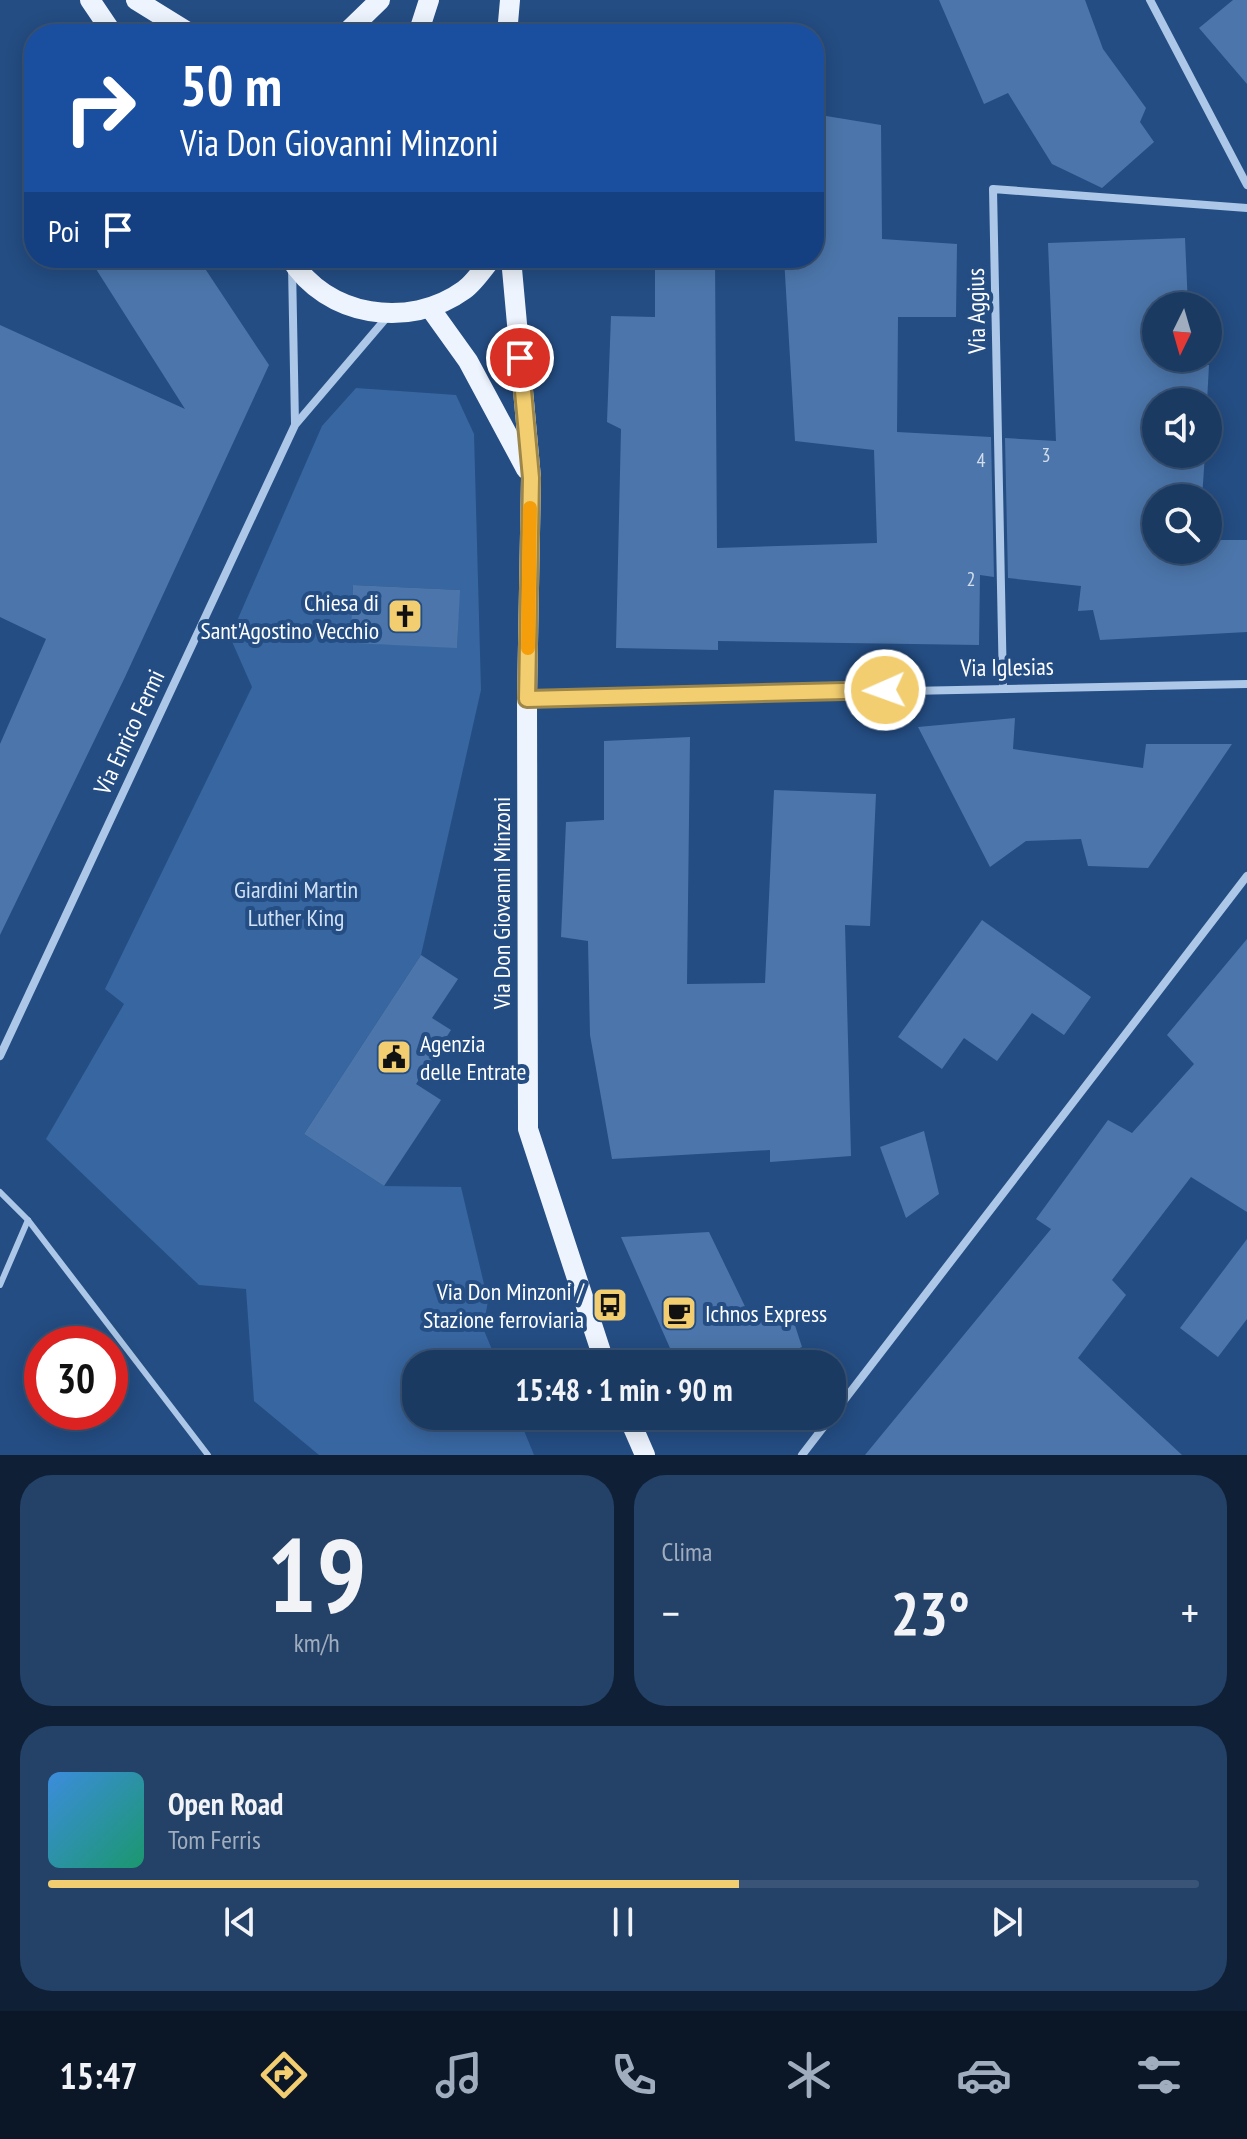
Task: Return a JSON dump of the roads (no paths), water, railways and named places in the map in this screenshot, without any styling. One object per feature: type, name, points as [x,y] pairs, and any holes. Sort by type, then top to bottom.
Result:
[{"type":"main road","points":[[90,0],[106,24]]},
{"type":"main road","points":[[136,0],[175,24]]},
{"type":"main road","points":[[355,24],[380,0]]},
{"type":"main road","points":[[421,24],[429,0]]},
{"type":"main road","points":[[508,24],[510,0]]},
{"type":"main road","points":[[298,268],[318,290],[352,308],[390,314],[430,308],[465,290],[484,268]]},
{"type":"main road","name":"Via Don Giovanni Minzoni","points":[[512,268],[531,478],[527,699],[528,1129],[600,1350]]},
{"type":"main road","name":"Via Don Giovanni Minzoni","points":[[430,308],[468,361],[531,478]]},
{"type":"main road","points":[[634,1430],[645,1455]]},
{"type":"street","points":[[1150,0],[1247,185]]},
{"type":"street","name":"Via Aggius","points":[[1003,687],[993,189],[1247,208]]},
{"type":"street","name":"Via Enrico Fermi","points":[[291,268],[295,425]]},
{"type":"street","name":"Via Enrico Fermi","points":[[0,1056],[295,425],[390,314]]},
{"type":"street","name":"Via Iglesias","points":[[527,699],[1247,684]]},
{"type":"street","points":[[802,1455],[1247,876]]},
{"type":"lane","points":[[0,1192],[28,1220],[208,1455]]},
{"type":"lane","points":[[0,1285],[28,1220]]},
{"type":"place","name":"Chiesa di Sant'Agostino Vecchio","points":[[405,616]]},
{"type":"place","name":"Agenzia delle Entrate","points":[[394,1057]]},
{"type":"place","name":"Via Don Minzoni / Stazione ferroviaria","points":[[610,1305]]},
{"type":"place","name":"Ichnos Express","points":[[679,1313]]},
{"type":"park label","name":"Giardini Martin Luther King","points":[[296,903]]}]
